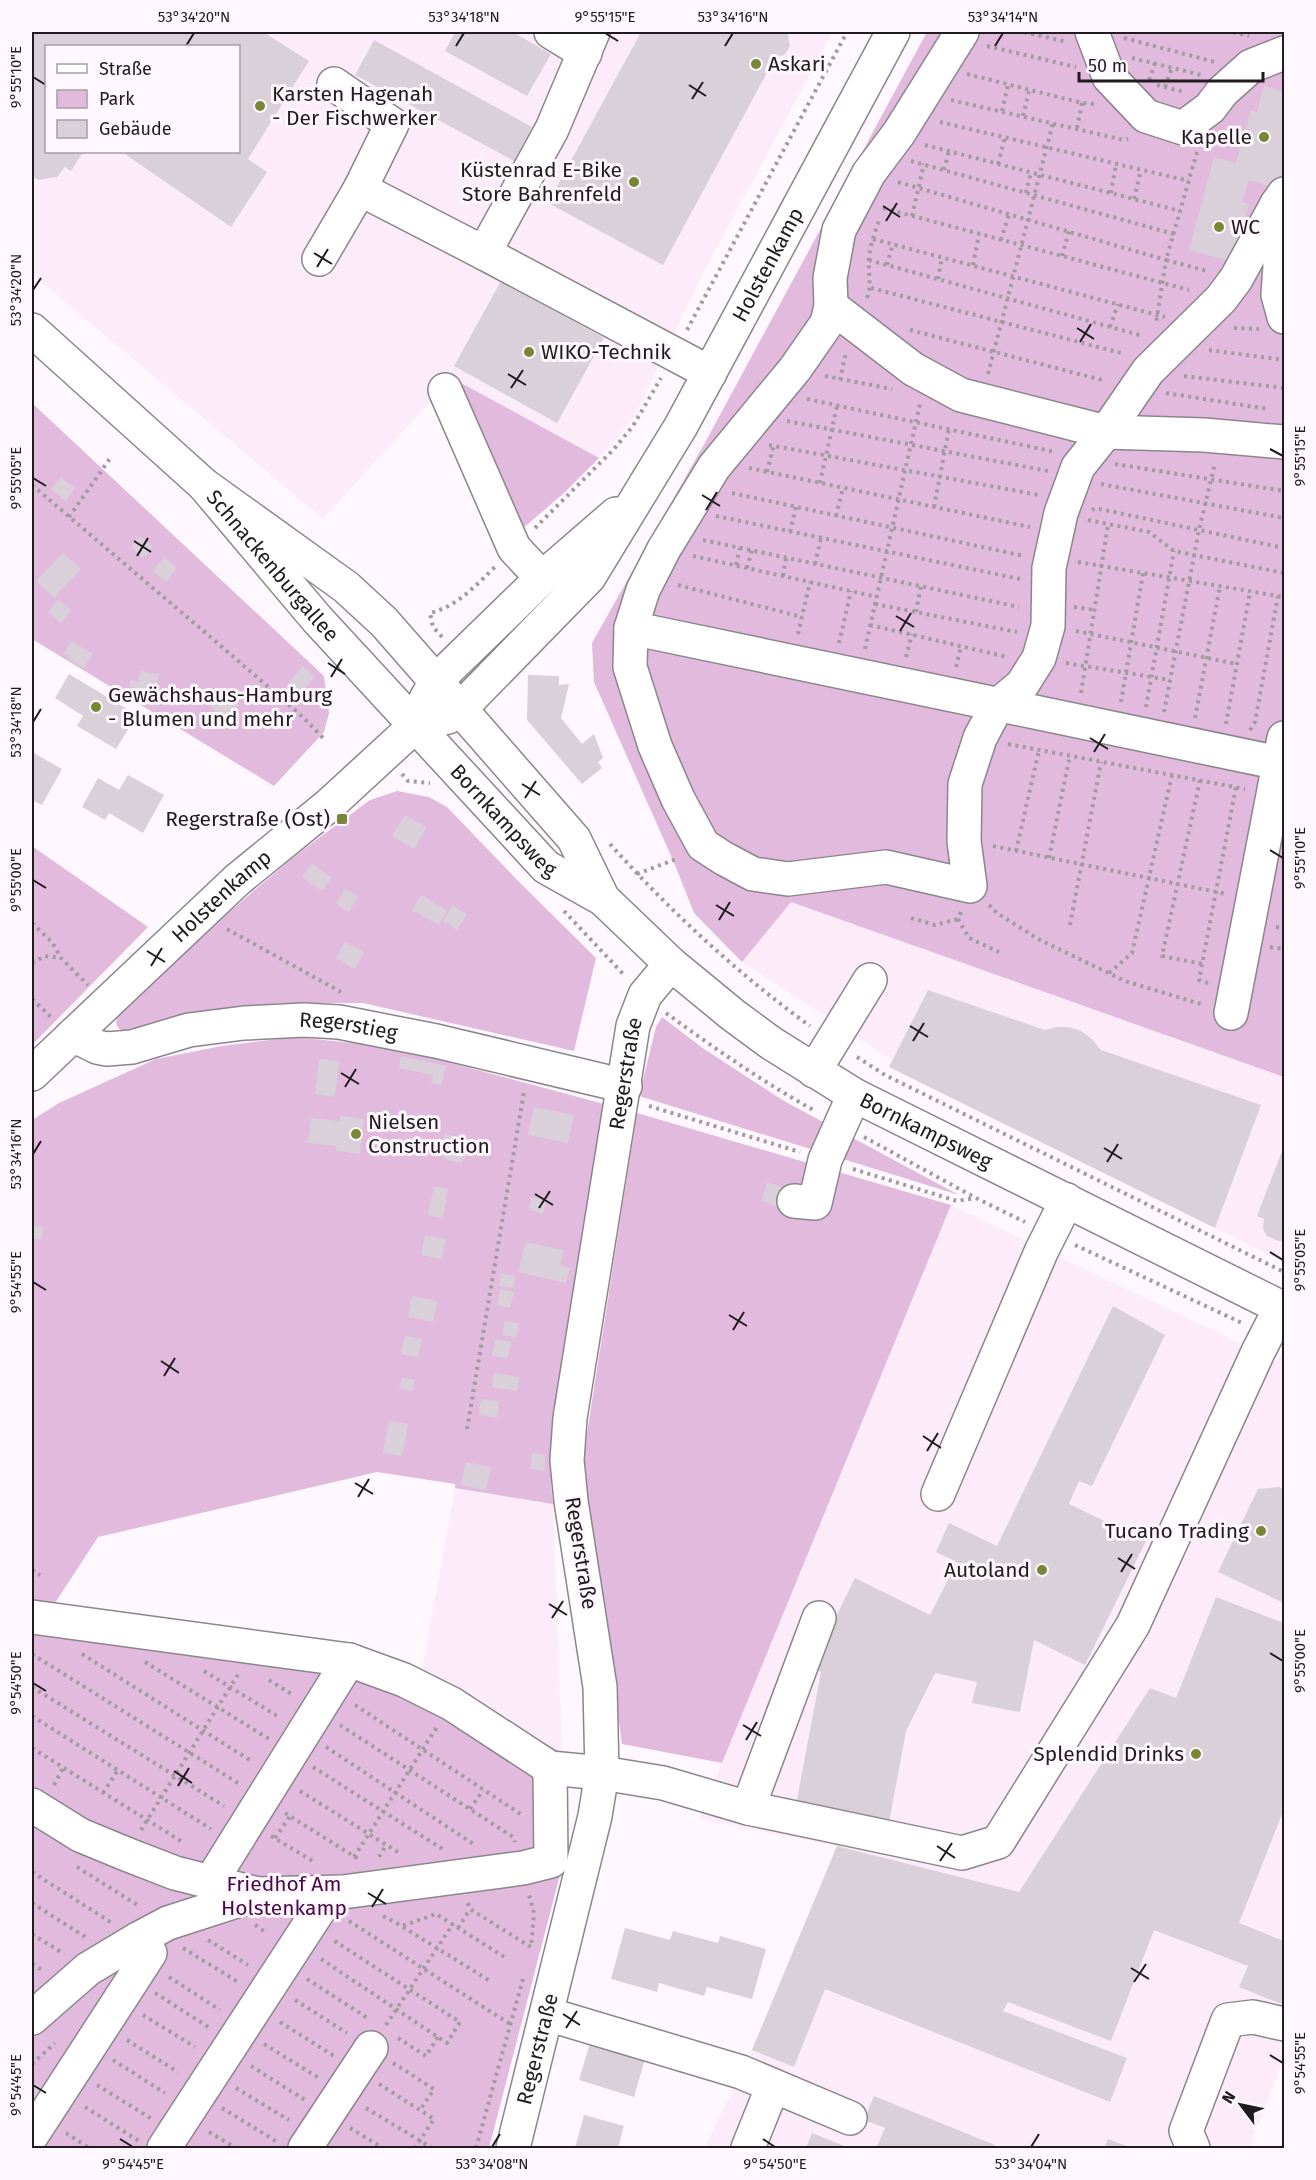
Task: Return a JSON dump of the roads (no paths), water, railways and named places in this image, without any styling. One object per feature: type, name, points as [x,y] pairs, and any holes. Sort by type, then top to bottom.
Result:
[{"type":"main road","points":[[484,253],[552,129],[589,42],[550,32]]},
{"type":"main road","name":"Holstenkamp","points":[[416,725],[448,717],[461,708],[589,578],[681,426],[893,32]]},
{"type":"main road","points":[[844,327],[830,278],[839,230],[901,134],[962,32]]},
{"type":"main road","points":[[1107,35],[1106,74],[1146,116],[1183,128],[1210,108],[1222,92],[1251,66],[1284,52]]},
{"type":"main road","points":[[319,259],[360,189],[392,124],[334,84]]},
{"type":"main road","points":[[360,189],[710,373]]},
{"type":"main road","points":[[1062,509],[981,400],[912,384],[887,351],[844,327],[827,323],[760,419],[679,544],[643,590],[631,628],[630,667],[655,746],[678,799],[703,845],[753,874],[788,879],[886,867],[970,886],[964,840],[965,784],[980,738],[997,706],[1022,685],[1024,638],[1049,568],[1062,509],[1159,356],[1229,289],[1281,199]]},
{"type":"main road","points":[[1273,323],[1280,266],[1281,199]]},
{"type":"main road","name":"Schnackenburgallee","points":[[32,330],[204,485],[346,587],[384,622],[461,708]]},
{"type":"main road","points":[[445,390],[514,548],[542,578]]},
{"type":"main road","points":[[1062,509],[1221,437],[1284,442]]},
{"type":"main road","name":"Schnackenburgallee","points":[[204,485],[317,619],[416,725]]},
{"type":"main road","name":"Holstenkamp","points":[[32,1074],[64,1028],[237,880],[329,805],[416,725],[436,681],[542,578],[638,495]]},
{"type":"main road","points":[[631,628],[1150,737],[1232,742],[1280,765],[1231,1013]]},
{"type":"main road","name":"Bornkampsweg","points":[[461,708],[574,839],[603,899]]},
{"type":"main road","name":"Bornkampsweg","points":[[416,725],[546,867],[603,899],[671,964],[742,1022],[854,1095],[1067,1200],[1278,1317]]},
{"type":"main road","name":"Regerstraße","points":[[513,2148],[596,1816],[602,1773],[600,1687],[571,1501],[567,1460],[570,1418],[633,1026],[645,995],[671,964]]},
{"type":"main road","points":[[814,1071],[870,980]]},
{"type":"main road","name":"Regerstieg","points":[[64,1028],[97,1047],[107,1049],[132,1047],[189,1030],[244,1023],[304,1020],[339,1022],[391,1031],[624,1086]]},
{"type":"main road","points":[[794,1201],[815,1203],[825,1160],[854,1095]]},
{"type":"main road","points":[[938,1494],[1050,1234],[1067,1200]]},
{"type":"main road","points":[[32,1617],[250,1656],[349,1660],[404,1680],[452,1704],[550,1768],[663,1782],[748,1808],[962,1853],[998,1842],[1133,1625],[1278,1317]]},
{"type":"main road","points":[[748,1808],[819,1618]]},
{"type":"main road","points":[[42,1797],[80,1835],[175,1873],[246,1832],[349,1660]]},
{"type":"main road","points":[[32,2018],[114,1995],[258,1894],[325,1879],[523,1868],[551,1861],[550,1768]]},
{"type":"main road","points":[[246,1832],[258,1894]]},
{"type":"main road","points":[[156,2139],[213,2074],[298,1943],[325,1879]]},
{"type":"main road","points":[[32,2135],[114,1995]]},
{"type":"main road","points":[[547,2014],[741,2072],[850,2118]]},
{"type":"main road","points":[[1193,2148],[1186,2131],[1228,2020],[1252,2017],[1284,2024]]},
{"type":"main road","points":[[302,2144],[371,2049]]},
{"type":"main road","points":[[748,2148],[773,2086]]},
{"type":"main road","points":[[32,2146],[36,2148]]},
{"type":"place","name":"Askari","points":[[756,64]]},
{"type":"place","name":"Karsten Hagenah - Der Fischwerker","points":[[260,106]]},
{"type":"place","name":"Kapelle","points":[[1264,137]]},
{"type":"place","name":"Küstenrad E-Bike Store Bahrenfeld","points":[[634,182]]},
{"type":"place","name":"WC","points":[[1219,227]]},
{"type":"place","name":"WIKO-Technik","points":[[529,352]]},
{"type":"place","name":"Gewächshaus-Hamburg - Blumen und mehr","points":[[96,707]]},
{"type":"place","name":"Regerstraße (Ost)","points":[[342,819]]},
{"type":"place","name":"Nielsen Construction","points":[[356,1134]]},
{"type":"place","name":"Tucano Trading","points":[[1261,1531]]},
{"type":"place","name":"Autoland","points":[[1042,1570]]},
{"type":"place","name":"Splendid Drinks","points":[[1196,1754]]},
{"type":"park label","name":"Friedhof Am Holstenkamp","points":[[284,1896]]}]
